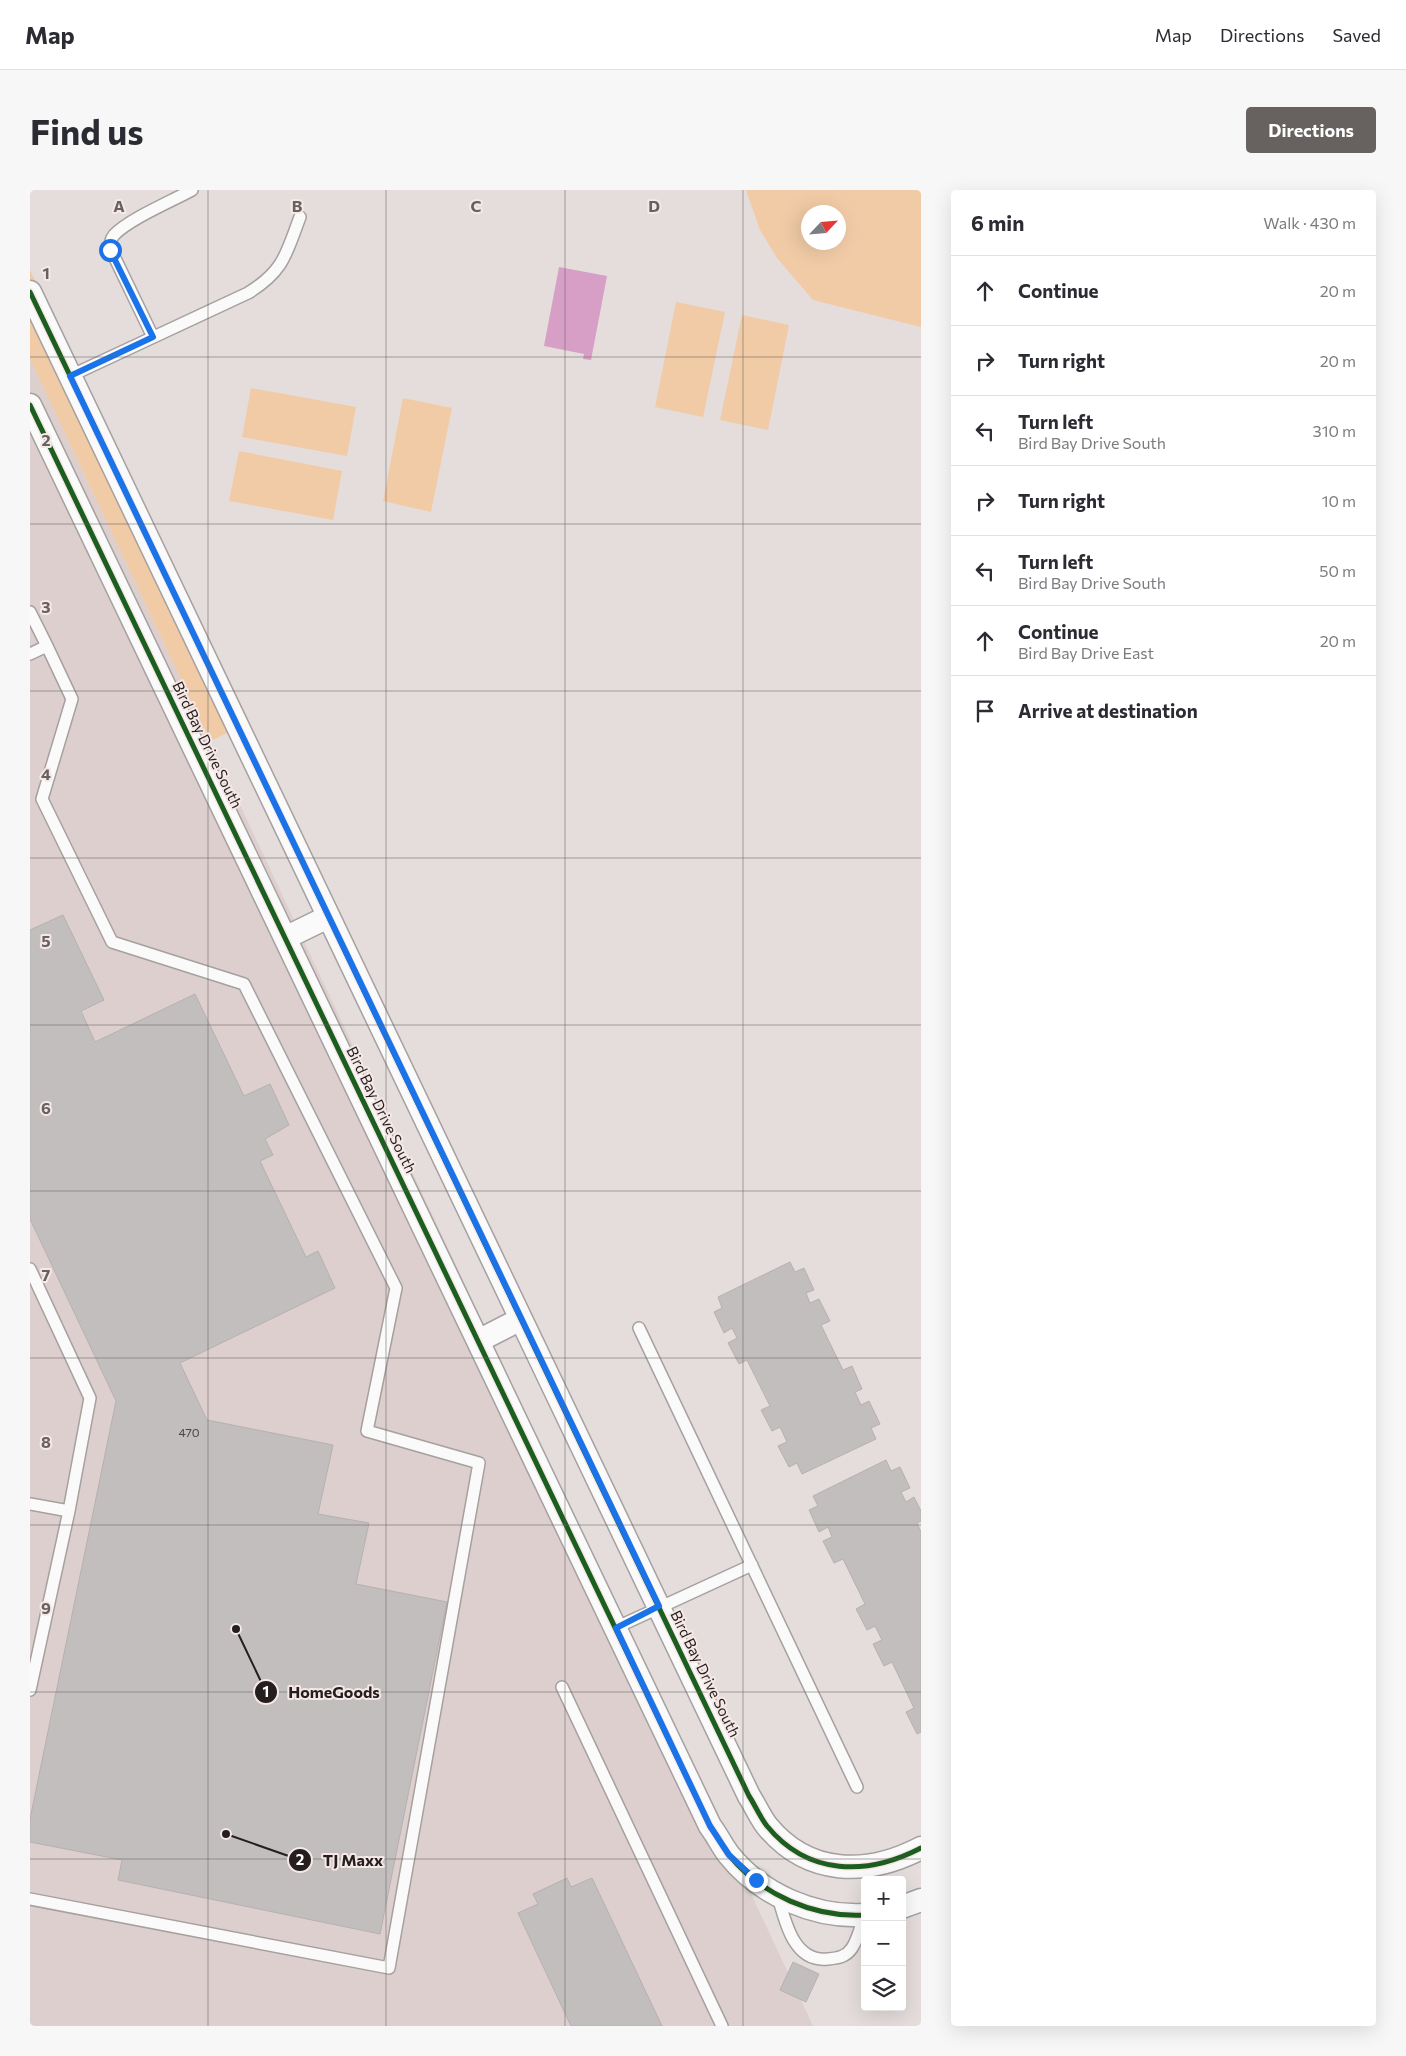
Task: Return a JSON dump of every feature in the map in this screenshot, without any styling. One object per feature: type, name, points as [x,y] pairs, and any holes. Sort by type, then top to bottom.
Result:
[{"type":"street","name":"Bird Bay Drive South","points":[[30,292],[749,1796],[766,1825],[788,1846],[812,1860],[840,1867],[868,1867],[900,1859],[921,1848]]},
{"type":"street","name":"Bird Bay Drive South","points":[[30,405],[710,1826],[729,1855],[756,1880],[785,1900],[819,1911],[850,1916],[861,1915]]},
{"type":"street","points":[[285,938],[328,917]]},
{"type":"street","points":[[478,1340],[521,1319]]},
{"type":"street","points":[[906,1906],[921,1900]]},
{"type":"lane","points":[[153,337],[110,250],[110,242],[113,236],[124,227],[192,190]]},
{"type":"lane","points":[[70,376],[268,281],[283,263],[300,217]]},
{"type":"lane","points":[[30,612],[72,699],[42,799],[112,942],[244,984],[396,1288],[367,1431],[479,1463],[389,1968],[30,1899]]},
{"type":"lane","points":[[30,654],[47,646]]},
{"type":"lane","points":[[30,1269],[90,1398],[69,1511],[30,1690]]},
{"type":"lane","points":[[639,1328],[858,1787]]},
{"type":"lane","points":[[30,1504],[69,1511]]},
{"type":"lane","points":[[616,1628],[659,1606],[752,1565]]},
{"type":"lane","points":[[562,1687],[722,2026]]},
{"type":"lane","points":[[777,1894],[784,1921],[800,1950],[818,1960],[841,1958],[852,1948],[863,1921]]},
{"type":"shaded area","points":[[746,190],[921,190],[921,327],[813,300],[777,258],[760,230]]},
{"type":"shaded area","points":[[559,267],[607,276],[591,360],[583,359],[584,354],[544,346]]},
{"type":"shaded area","points":[[30,270],[250,723],[210,741],[30,359]]},
{"type":"shaded area","points":[[676,302],[725,312],[703,417],[655,407]]},
{"type":"shaded area","points":[[742,315],[789,325],[768,430],[720,420]]},
{"type":"shaded area","points":[[30,359],[210,741],[813,2026],[30,2026]]},
{"type":"shaded area","points":[[251,388],[356,407],[347,456],[242,437]]},
{"type":"shaded area","points":[[403,398],[452,408],[431,512],[383,501]]},
{"type":"shaded area","points":[[239,451],[342,471],[333,520],[229,501]]},
{"type":"building","points":[[63,915],[104,1000],[81,1011],[95,1042],[195,994],[244,1096],[270,1084],[289,1125],[265,1139],[273,1155],[260,1161],[306,1257],[318,1251],[335,1288],[180,1363],[207,1420],[333,1445],[318,1514],[369,1523],[356,1584],[447,1602],[380,1934],[118,1880],[122,1860],[30,1842],[30,1819],[116,1401],[30,1219],[30,930]]},
{"type":"building","points":[[790,1262],[795,1272],[804,1268],[814,1290],[806,1293],[810,1303],[819,1299],[830,1321],[821,1325],[843,1370],[852,1366],[862,1389],[855,1392],[861,1405],[869,1401],[880,1424],[871,1428],[876,1439],[802,1474],[797,1463],[789,1467],[778,1446],[787,1442],[780,1427],[772,1431],[761,1410],[770,1406],[747,1360],[739,1364],[728,1343],[737,1338],[732,1328],[724,1333],[714,1312],[722,1308],[718,1297]]},
{"type":"building","points":[[886,1460],[891,1471],[900,1467],[910,1488],[901,1492],[906,1502],[914,1497],[921,1511],[921,1521],[917,1523],[921,1532],[921,1732],[917,1734],[906,1712],[914,1708],[892,1662],[884,1666],[873,1644],[882,1640],[875,1626],[867,1630],[856,1609],[865,1604],[843,1559],[834,1563],[823,1541],[832,1537],[828,1527],[819,1532],[809,1510],[818,1506],[813,1496]]},
{"type":"building","points":[[567,1878],[571,1887],[592,1878],[662,2026],[571,2026],[518,1913],[538,1904],[533,1894]]},
{"type":"building","points":[[793,1962],[819,1974],[806,2002],[780,1990]]},
{"type":"cycle path","points":[[30,292],[749,1796],[767,1826],[783,1842],[801,1854],[820,1862],[839,1866],[859,1867],[901,1857],[921,1848]]},
{"type":"cycle path","points":[[30,405],[710,1826],[729,1855],[742,1869],[757,1882],[773,1892],[790,1901],[827,1913],[861,1915]]},
{"type":"place","name":"HomeGoods","points":[[236,1629]]},
{"type":"place","name":"TJ Maxx","points":[[226,1834]]},
{"type":"route","points":[[110,250],[153,337],[70,376],[659,1606],[616,1628],[710,1826],[729,1855],[756,1880]]}]
